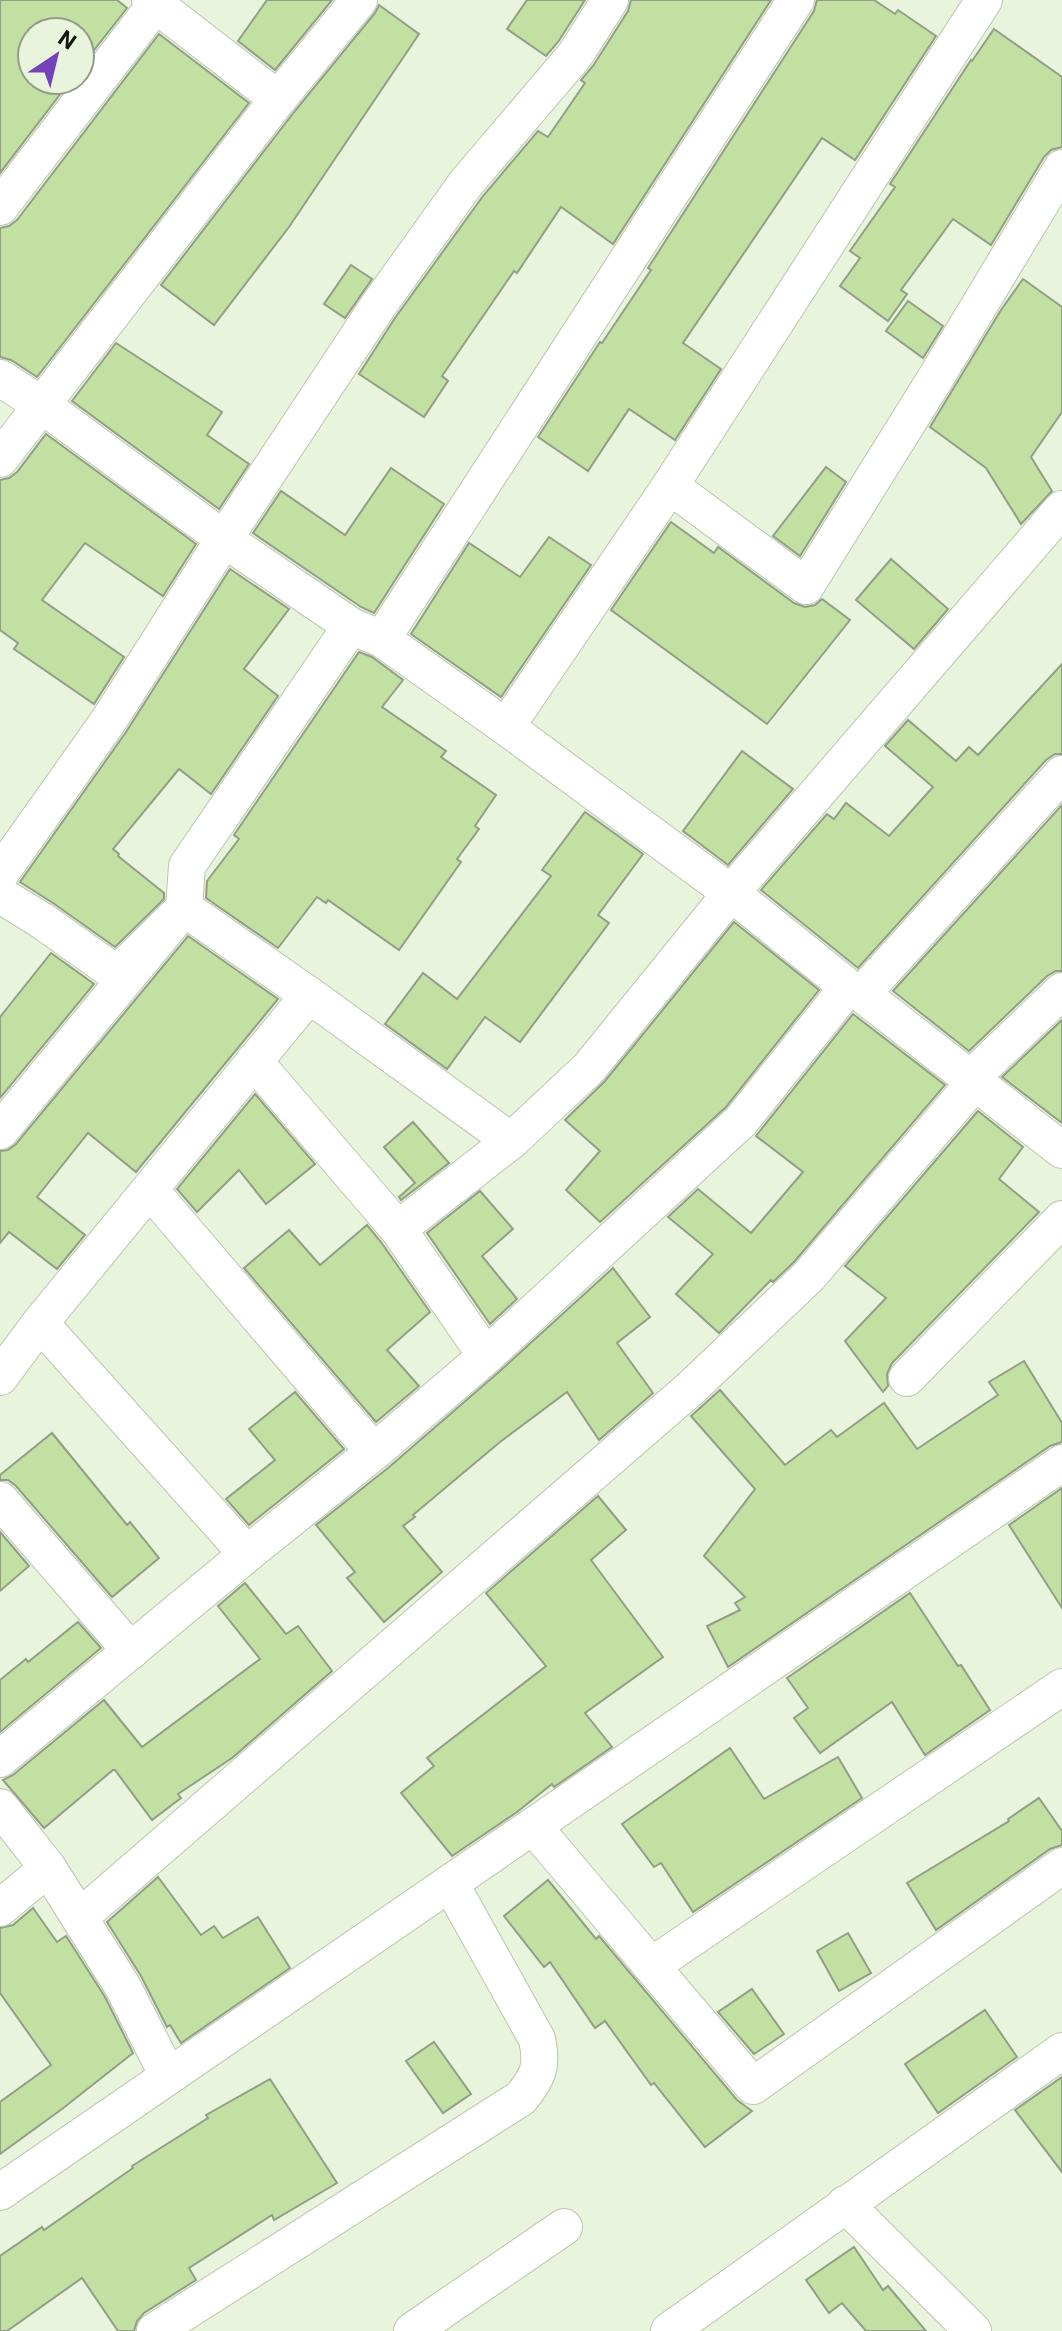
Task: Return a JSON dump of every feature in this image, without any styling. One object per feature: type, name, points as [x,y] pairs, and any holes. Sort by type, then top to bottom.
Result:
[{"type":"street","points":[[0,459],[278,99],[359,0]]},
{"type":"street","points":[[0,874],[109,720],[378,306],[466,183],[575,55],[610,0]]},
{"type":"street","points":[[0,1131],[184,908],[187,866],[366,633],[796,0]]},
{"type":"street","points":[[506,727],[670,486],[984,0]]},
{"type":"street","points":[[0,207],[155,1],[278,99]]},
{"type":"street","points":[[670,486],[806,586],[1062,168]]},
{"type":"street","points":[[0,378],[42,405],[224,539],[506,727],[731,893],[1062,1150]]},
{"type":"street","points":[[398,1229],[511,1141],[589,1068],[731,893],[1062,509]]},
{"type":"street","points":[[0,1759],[374,1452],[486,1356],[741,1121],[855,990],[1062,774]]},
{"type":"street","points":[[0,895],[117,974],[184,908]]},
{"type":"street","points":[[184,908],[511,1141]]},
{"type":"street","points":[[80,1917],[691,1388],[809,1276],[973,1080],[1062,991]]},
{"type":"street","points":[[0,1377],[40,1323],[309,995]]},
{"type":"street","points":[[254,1061],[398,1229],[486,1356]]},
{"type":"street","points":[[150,1190],[374,1452]]},
{"type":"street","points":[[907,1378],[1062,1219]]},
{"type":"street","points":[[40,1323],[247,1554]]},
{"type":"street","points":[[0,2192],[1062,1463]]},
{"type":"street","points":[[0,1500],[131,1651]]},
{"type":"street","points":[[651,1966],[1062,1687]]},
{"type":"street","points":[[0,1807],[48,1868],[80,1917],[123,1987],[168,2076]]},
{"type":"street","points":[[533,1826],[753,2086],[1062,1866]]},
{"type":"street","points":[[0,1908],[48,1868]]},
{"type":"street","points":[[155,2331],[521,2098],[537,2079],[541,2056],[537,2039],[450,1883]]},
{"type":"street","points":[[669,2331],[1062,2051]]},
{"type":"street","points":[[845,2204],[973,2331]]},
{"type":"street","points":[[412,2331],[564,2227]]},
{"type":"building","points":[[0,0],[117,0],[127,8],[96,48],[96,16],[16,16],[16,96],[59,96],[0,173]]},
{"type":"building","points":[[267,0],[332,0],[275,70],[238,41]]},
{"type":"building","points":[[527,0],[585,0],[546,56],[507,29]]},
{"type":"building","points":[[631,0],[771,0],[613,244],[561,207],[442,376],[448,381],[424,417],[359,374],[395,318],[483,196],[538,131],[548,137],[585,83],[581,80],[628,11]]},
{"type":"building","points":[[817,0],[874,0],[895,14],[898,10],[936,36],[855,160],[822,138],[683,343],[721,369],[675,440],[629,409],[588,471],[538,437],[651,270],[648,268],[814,11]]},
{"type":"building","points":[[379,5],[419,34],[289,227],[214,325],[161,285]]},
{"type":"building","points":[[994,29],[1062,77],[1062,147],[1051,150],[1044,157],[991,245],[953,219],[901,290],[907,294],[888,321],[840,286],[860,258],[850,251],[895,187],[890,184]]},
{"type":"building","points":[[159,34],[249,103],[37,377],[11,360],[0,357],[0,228],[17,220]]},
{"type":"building","points":[[351,265],[372,279],[345,318],[324,304]]},
{"type":"building","points":[[1023,279],[1062,307],[1062,412],[1031,457],[1052,491],[1021,524],[986,468],[930,427]]},
{"type":"building","points":[[908,301],[943,326],[923,358],[886,331]]},
{"type":"building","points":[[116,343],[222,412],[207,435],[249,464],[219,509],[72,401]]},
{"type":"building","points":[[46,434],[196,544],[163,596],[85,543],[42,600],[124,657],[94,704],[14,649],[18,643],[0,630],[0,480],[17,472]]},
{"type":"building","points":[[826,467],[846,482],[800,556],[773,536]]},
{"type":"building","points":[[391,468],[444,504],[374,613],[253,533],[281,491],[345,535]]},
{"type":"building","points":[[671,522],[714,553],[718,547],[794,603],[805,607],[815,605],[822,599],[850,620],[767,724],[611,610]]},
{"type":"building","points":[[549,537],[591,565],[501,697],[411,634],[469,543],[520,577]]},
{"type":"building","points":[[891,559],[948,609],[914,649],[856,600]]},
{"type":"building","points":[[230,569],[289,609],[244,669],[278,696],[211,794],[179,769],[113,849],[164,893],[164,899],[115,947],[20,882],[126,732]]},
{"type":"building","points":[[359,652],[372,657],[403,680],[382,707],[446,751],[441,757],[496,795],[475,826],[479,829],[457,859],[461,862],[399,950],[328,900],[326,903],[317,897],[278,948],[206,898],[207,881],[239,839],[234,835]]},
{"type":"building","points":[[1062,664],[1062,754],[1055,754],[1046,760],[858,968],[761,890],[827,814],[834,819],[846,803],[889,836],[933,787],[885,746],[908,720],[956,761],[969,747],[978,755]]},
{"type":"building","points":[[742,751],[793,789],[728,865],[683,831]]},
{"type":"building","points":[[1062,805],[1062,971],[1047,976],[969,1051],[893,991]]},
{"type":"building","points":[[585,812],[643,854],[598,915],[609,923],[520,1042],[485,1017],[447,1069],[385,1024],[423,973],[457,999],[551,876],[542,870]]},
{"type":"building","points":[[734,922],[819,990],[726,1107],[600,1222],[566,1190],[600,1151],[565,1120],[605,1081]]},
{"type":"building","points":[[188,936],[278,999],[136,1172],[88,1133],[37,1197],[85,1235],[57,1269],[9,1232],[0,1243],[0,1151],[16,1144]]},
{"type":"building","points":[[51,953],[94,984],[0,1098],[0,1017]]},
{"type":"building","points":[[853,1014],[945,1085],[794,1262],[773,1282],[771,1280],[719,1333],[676,1294],[713,1254],[668,1217],[698,1189],[751,1233],[803,1172],[756,1136]]},
{"type":"building","points":[[1062,1020],[1062,1123],[1002,1077]]},
{"type":"building","points":[[255,1094],[315,1164],[266,1204],[239,1170],[197,1212],[177,1189]]},
{"type":"building","points":[[978,1111],[1023,1147],[999,1179],[1039,1212],[892,1363],[887,1374],[888,1386],[883,1392],[845,1341],[886,1298],[845,1266]]},
{"type":"building","points":[[413,1122],[449,1163],[401,1200],[399,1197],[415,1183],[384,1147]]},
{"type":"building","points":[[480,1191],[513,1229],[482,1256],[517,1299],[490,1324],[427,1233]]},
{"type":"building","points":[[367,1225],[430,1312],[387,1350],[419,1386],[376,1422],[244,1268],[289,1230],[320,1265]]},
{"type":"building","points":[[613,1268],[650,1317],[617,1343],[653,1393],[599,1440],[567,1392],[500,1442],[413,1515],[415,1517],[403,1526],[442,1572],[384,1622],[347,1578],[355,1572],[316,1525],[388,1468]]},
{"type":"building","points":[[1024,1361],[1062,1423],[1062,1442],[1050,1446],[728,1667],[707,1626],[740,1610],[735,1603],[745,1597],[704,1556],[755,1489],[691,1416],[720,1390],[785,1465],[831,1430],[837,1437],[884,1403],[917,1449],[998,1395],[989,1382]]},
{"type":"building","points":[[295,1392],[344,1449],[249,1525],[226,1499],[275,1460],[249,1429]]},
{"type":"building","points":[[52,1433],[127,1525],[130,1522],[159,1558],[112,1597],[16,1486],[8,1480],[0,1480],[0,1475]]},
{"type":"building","points":[[1062,1488],[1062,1608],[1009,1525]]},
{"type":"building","points":[[598,1496],[626,1530],[591,1560],[663,1657],[585,1713],[612,1747],[554,1787],[552,1784],[452,1856],[401,1793],[434,1766],[427,1758],[546,1666],[486,1593]]},
{"type":"building","points":[[0,1532],[29,1566],[0,1591]]},
{"type":"building","points":[[245,1583],[286,1634],[298,1626],[332,1671],[232,1758],[178,1794],[181,1798],[152,1820],[113,1770],[44,1828],[3,1780],[104,1700],[142,1747],[260,1659],[218,1606]]},
{"type":"building","points":[[910,1593],[990,1710],[925,1755],[892,1702],[820,1753],[794,1718],[808,1708],[787,1678]]},
{"type":"building","points":[[78,1622],[101,1648],[0,1732],[0,1680]]},
{"type":"building","points":[[730,1748],[764,1799],[838,1757],[862,1798],[693,1912],[661,1863],[654,1867],[622,1824]]},
{"type":"building","points":[[1039,1798],[1062,1831],[1062,1845],[1050,1849],[936,1930],[907,1883],[1009,1821]]},
{"type":"building","points":[[158,1877],[201,1935],[214,1926],[223,1938],[258,1917],[290,1968],[181,2043],[170,2025],[167,2027],[141,1976],[107,1922]]},
{"type":"building","points":[[548,1880],[737,2100],[752,2111],[705,2147],[654,2083],[651,2085],[605,2021],[595,2028],[550,1962],[544,1967],[504,1916]]},
{"type":"building","points":[[33,1908],[57,1942],[66,1936],[105,1997],[133,2053],[0,2154],[0,2102],[51,2065],[0,1993],[0,1928],[13,1925]]},
{"type":"building","points":[[848,1933],[871,1973],[839,1991],[817,1951]]},
{"type":"building","points":[[752,1989],[784,2034],[754,2054],[718,2012]]},
{"type":"building","points":[[985,2010],[1017,2057],[938,2113],[905,2064]]},
{"type":"building","points":[[434,2042],[471,2094],[443,2113],[406,2061]]},
{"type":"building","points":[[1062,2077],[1062,2172],[1015,2110]]},
{"type":"building","points":[[270,2079],[337,2183],[274,2220],[272,2215],[189,2268],[196,2280],[144,2313],[134,2331],[118,2331],[82,2278],[7,2331],[0,2331],[0,2256],[42,2227],[44,2230],[132,2166],[208,2118],[206,2115]]},
{"type":"building","points":[[854,2247],[883,2290],[888,2286],[926,2331],[866,2331],[842,2303],[829,2313],[806,2280]]}]
